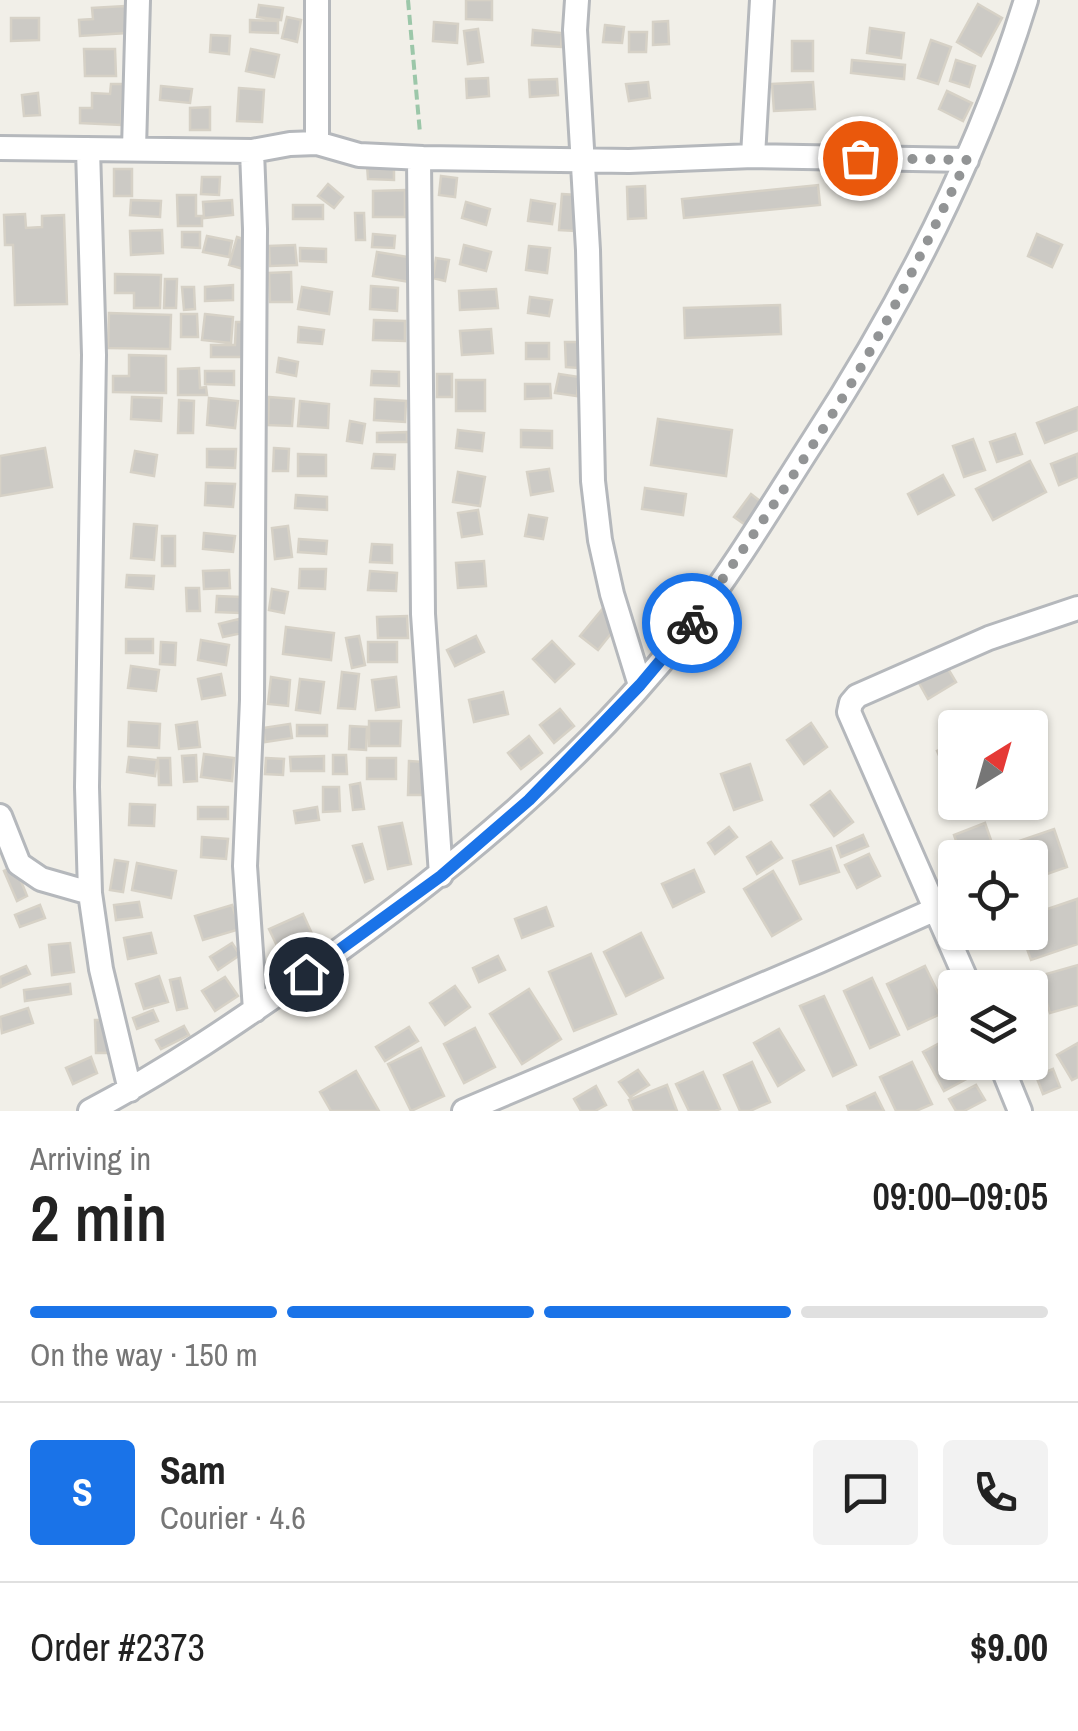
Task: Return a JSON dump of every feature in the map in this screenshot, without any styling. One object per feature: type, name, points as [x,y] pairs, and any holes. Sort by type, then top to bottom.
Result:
[{"type":"street","points":[[134,150],[138,0]]},
{"type":"street","points":[[317,0],[317,143]]},
{"type":"street","points":[[577,0],[593,481],[608,576],[640,685]]},
{"type":"street","points":[[753,156],[762,0]]},
{"type":"street","points":[[90,1111],[255,1010],[441,876],[529,800],[640,685],[687,629],[740,554],[853,380],[913,274],[967,160],[1026,0]]},
{"type":"street","points":[[0,148],[252,152],[317,143],[359,155],[421,158],[753,156],[967,160]]},
{"type":"street","points":[[88,149],[94,355],[87,787],[90,893],[101,969],[130,1090]]},
{"type":"street","points":[[252,152],[252,700],[245,866],[255,1010]]},
{"type":"street","points":[[421,158],[423,614],[441,876]]},
{"type":"street","points":[[962,970],[848,712],[851,702],[990,638],[1078,608]]},
{"type":"street","points":[[0,816],[19,864],[41,879],[90,893]]},
{"type":"street","points":[[464,1111],[936,909]]},
{"type":"street","points":[[1007,1080],[1020,1111]]},
{"type":"path","points":[[408,0],[421,158]]},
{"type":"building","points":[[466,0],[492,0],[492,20],[466,19]]},
{"type":"building","points":[[978,4],[1002,18],[981,56],[957,42]]},
{"type":"building","points":[[259,5],[283,8],[281,20],[257,17]]},
{"type":"building","points":[[125,6],[127,33],[80,36],[79,20],[93,19],[92,8]]},
{"type":"building","points":[[287,17],[301,20],[297,42],[282,38]]},
{"type":"building","points":[[11,18],[39,18],[39,40],[11,41]]},
{"type":"building","points":[[250,20],[278,21],[278,33],[250,32]]},
{"type":"building","points":[[668,21],[669,44],[653,45],[653,22]]},
{"type":"building","points":[[434,22],[458,24],[457,43],[433,41]]},
{"type":"building","points":[[605,25],[624,27],[622,43],[603,42]]},
{"type":"building","points":[[870,28],[904,33],[901,58],[867,53]]},
{"type":"building","points":[[478,29],[483,62],[468,64],[464,31]]},
{"type":"building","points":[[533,30],[562,33],[561,47],[532,45]]},
{"type":"building","points":[[629,32],[647,32],[646,52],[629,52]]},
{"type":"building","points":[[211,35],[230,36],[229,54],[210,52]]},
{"type":"building","points":[[931,40],[951,47],[938,84],[918,78]]},
{"type":"building","points":[[792,41],[813,41],[813,71],[792,71]]},
{"type":"building","points":[[84,49],[115,49],[116,76],[85,76]]},
{"type":"building","points":[[251,49],[279,55],[274,77],[246,71]]},
{"type":"building","points":[[852,60],[905,65],[904,79],[851,73]]},
{"type":"building","points":[[956,60],[975,66],[969,87],[950,81]]},
{"type":"building","points":[[488,78],[489,96],[467,98],[466,79]]},
{"type":"building","points":[[557,79],[558,95],[530,97],[529,80]]},
{"type":"building","points":[[648,82],[650,98],[629,101],[626,84]]},
{"type":"building","points":[[813,82],[815,109],[774,111],[772,84]]},
{"type":"building","points":[[111,84],[123,84],[121,125],[80,123],[80,108],[92,108],[92,93],[110,94]]},
{"type":"building","points":[[161,86],[192,89],[190,103],[160,100]]},
{"type":"building","points":[[239,88],[264,90],[262,122],[237,121]]},
{"type":"building","points":[[947,91],[972,103],[963,121],[939,109]]},
{"type":"building","points":[[38,93],[40,115],[24,116],[22,95]]},
{"type":"building","points":[[210,107],[210,130],[190,130],[190,108]]},
{"type":"building","points":[[367,165],[394,165],[394,180],[368,179]]},
{"type":"building","points":[[114,169],[132,169],[132,196],[114,196]]},
{"type":"building","points":[[441,176],[457,178],[455,197],[439,195]]},
{"type":"building","points":[[202,177],[220,177],[219,195],[201,194]]},
{"type":"building","points":[[328,184],[343,197],[334,208],[318,196]]},
{"type":"building","points":[[818,185],[820,205],[684,218],[682,199]]},
{"type":"building","points":[[645,186],[646,218],[628,219],[627,187]]},
{"type":"building","points":[[405,190],[405,217],[373,217],[373,191]]},
{"type":"building","points":[[562,194],[577,195],[575,231],[559,230]]},
{"type":"building","points":[[177,195],[196,195],[196,216],[202,216],[202,226],[178,226]]},
{"type":"building","points":[[131,200],[161,201],[160,217],[130,215]]},
{"type":"building","points":[[232,200],[233,215],[204,218],[203,202]]},
{"type":"building","points":[[531,200],[555,204],[552,224],[528,221]]},
{"type":"building","points":[[466,202],[490,209],[486,225],[462,218]]},
{"type":"building","points":[[293,205],[323,205],[323,219],[293,219]]},
{"type":"building","points":[[355,213],[364,213],[365,240],[356,240]]},
{"type":"building","points":[[25,214],[26,228],[42,227],[42,216],[64,215],[67,304],[15,305],[13,245],[5,245],[4,215]]},
{"type":"building","points":[[162,230],[163,253],[131,255],[130,231]]},
{"type":"building","points":[[182,232],[200,232],[200,248],[182,247]]},
{"type":"building","points":[[373,234],[395,236],[394,248],[372,247]]},
{"type":"building","points":[[1037,234],[1062,245],[1052,267],[1028,256]]},
{"type":"building","points":[[207,236],[232,241],[229,257],[203,252]]},
{"type":"building","points":[[237,237],[252,242],[243,269],[229,265]]},
{"type":"building","points":[[295,245],[297,265],[270,266],[269,246]]},
{"type":"building","points":[[464,245],[491,252],[486,271],[460,264]]},
{"type":"building","points":[[529,246],[550,248],[547,273],[526,270]]},
{"type":"building","points":[[300,248],[326,249],[326,262],[300,261]]},
{"type":"building","points":[[377,252],[414,258],[410,282],[373,276]]},
{"type":"building","points":[[436,258],[449,260],[445,281],[433,278]]},
{"type":"building","points":[[291,272],[292,302],[270,302],[269,273]]},
{"type":"building","points":[[115,274],[161,275],[160,308],[134,308],[134,293],[115,293]]},
{"type":"building","points":[[165,279],[177,279],[176,308],[164,308]]},
{"type":"building","points":[[233,285],[233,300],[205,301],[205,287]]},
{"type":"building","points":[[371,286],[398,288],[397,311],[370,309]]},
{"type":"building","points":[[182,287],[194,287],[195,309],[184,310]]},
{"type":"building","points":[[302,287],[332,292],[329,314],[298,309]]},
{"type":"building","points":[[496,289],[498,308],[460,310],[459,291]]},
{"type":"building","points":[[530,297],[552,300],[549,316],[528,313]]},
{"type":"building","points":[[780,305],[781,334],[685,338],[684,308]]},
{"type":"building","points":[[109,313],[171,315],[170,349],[108,348]]},
{"type":"building","points":[[181,314],[197,314],[198,337],[181,337]]},
{"type":"building","points":[[205,314],[233,317],[231,343],[202,340]]},
{"type":"building","points":[[374,320],[405,321],[405,341],[373,340]]},
{"type":"building","points":[[236,322],[246,322],[247,357],[211,357],[211,345],[235,345]]},
{"type":"building","points":[[299,327],[324,330],[322,344],[298,342]]},
{"type":"building","points":[[491,329],[493,353],[462,355],[460,331]]},
{"type":"building","points":[[565,342],[577,342],[578,368],[566,367]]},
{"type":"building","points":[[526,343],[549,343],[549,359],[526,359]]},
{"type":"building","points":[[129,355],[166,356],[166,393],[113,392],[113,376],[129,376]]},
{"type":"building","points":[[279,358],[298,362],[296,376],[277,372]]},
{"type":"building","points":[[199,368],[200,388],[206,387],[207,395],[178,395],[178,369]]},
{"type":"building","points":[[205,371],[234,371],[234,385],[205,384]]},
{"type":"building","points":[[372,371],[399,372],[399,386],[371,385]]},
{"type":"building","points":[[437,374],[452,374],[452,397],[437,397]]},
{"type":"building","points":[[559,374],[579,377],[577,396],[555,393]]},
{"type":"building","points":[[456,380],[485,380],[485,411],[456,411]]},
{"type":"building","points":[[525,384],[550,384],[551,398],[525,399]]},
{"type":"building","points":[[132,397],[162,398],[161,421],[131,419]]},
{"type":"building","points":[[269,397],[294,399],[292,426],[268,425]]},
{"type":"building","points":[[209,398],[238,401],[235,428],[207,425]]},
{"type":"building","points":[[375,399],[406,401],[405,422],[374,420]]},
{"type":"building","points":[[179,400],[194,401],[193,433],[178,433]]},
{"type":"building","points":[[300,401],[329,404],[328,428],[298,426]]},
{"type":"building","points":[[1078,407],[1078,430],[1045,443],[1037,423]]},
{"type":"building","points":[[658,419],[732,430],[726,476],[651,465]]},
{"type":"building","points":[[350,421],[365,424],[362,443],[347,441]]},
{"type":"building","points":[[458,430],[484,433],[482,451],[456,448]]},
{"type":"building","points":[[521,430],[552,431],[552,448],[521,447]]},
{"type":"building","points":[[407,432],[407,442],[377,442],[377,433]]},
{"type":"building","points":[[1015,434],[1022,454],[997,462],[990,442]]},
{"type":"building","points":[[973,439],[985,470],[964,477],[953,446]]},
{"type":"building","points":[[45,448],[52,487],[0,496],[0,456]]},
{"type":"building","points":[[274,448],[289,449],[288,471],[273,471]]},
{"type":"building","points":[[207,449],[236,449],[235,468],[207,467]]},
{"type":"building","points":[[135,451],[157,455],[154,476],[131,472]]},
{"type":"building","points":[[298,454],[326,455],[326,476],[298,476]]},
{"type":"building","points":[[374,454],[395,455],[394,469],[372,468]]},
{"type":"building","points":[[1077,454],[1078,477],[1059,485],[1051,464]]},
{"type":"building","points":[[1030,461],[1046,492],[993,520],[976,489]]},
{"type":"building","points":[[549,469],[553,491],[531,495],[527,472]]},
{"type":"building","points":[[458,472],[485,477],[480,506],[453,502]]},
{"type":"building","points":[[943,475],[954,495],[918,514],[908,494]]},
{"type":"building","points":[[206,483],[235,484],[233,507],[205,505]]},
{"type":"building","points":[[645,488],[686,494],[683,515],[642,509]]},
{"type":"building","points":[[751,494],[764,504],[747,526],[734,517]]},
{"type":"building","points":[[296,495],[327,497],[327,510],[295,508]]},
{"type":"building","points":[[478,510],[482,534],[462,537],[458,513]]},
{"type":"building","points":[[529,515],[547,518],[543,539],[525,536]]},
{"type":"building","points":[[134,524],[157,526],[154,560],[131,558]]},
{"type":"building","points":[[288,526],[292,557],[275,559],[272,528]]},
{"type":"building","points":[[204,533],[235,536],[233,552],[203,549]]},
{"type":"building","points":[[162,536],[175,536],[175,566],[162,566]]},
{"type":"building","points":[[299,539],[327,541],[326,554],[298,552]]},
{"type":"building","points":[[372,544],[392,545],[392,563],[370,562]]},
{"type":"building","points":[[484,561],[486,586],[458,588],[456,563]]},
{"type":"building","points":[[300,569],[326,569],[325,589],[299,588]]},
{"type":"building","points":[[229,570],[230,588],[204,589],[203,571]]},
{"type":"building","points":[[370,571],[397,573],[396,591],[368,590]]},
{"type":"building","points":[[127,575],[154,576],[153,589],[126,587]]},
{"type":"building","points":[[186,588],[199,588],[200,611],[187,611]]},
{"type":"building","points":[[272,589],[288,592],[284,613],[269,610]]},
{"type":"building","points":[[217,596],[241,597],[240,613],[216,612]]},
{"type":"building","points":[[604,607],[621,621],[598,650],[580,636]]},
{"type":"building","points":[[407,616],[408,638],[378,638],[377,617]]},
{"type":"building","points":[[239,619],[242,633],[223,637],[219,624]]},
{"type":"building","points":[[286,627],[334,633],[331,660],[283,654]]},
{"type":"building","points":[[359,636],[365,665],[352,668],[346,638]]},
{"type":"building","points":[[476,636],[484,652],[455,666],[447,650]]},
{"type":"building","points":[[126,639],[153,639],[153,653],[126,653]]},
{"type":"building","points":[[201,640],[229,645],[226,665],[198,660]]},
{"type":"building","points":[[552,641],[574,664],[555,682],[533,659]]},
{"type":"building","points":[[161,642],[176,643],[175,665],[160,664]]},
{"type":"building","points":[[368,642],[397,642],[397,662],[368,662]]},
{"type":"building","points":[[131,666],[159,670],[156,691],[128,688]]},
{"type":"building","points":[[947,667],[956,682],[928,699],[919,683]]},
{"type":"building","points":[[342,672],[359,674],[355,709],[338,708]]},
{"type":"building","points":[[221,674],[225,695],[202,699],[198,679]]},
{"type":"building","points":[[271,677],[290,680],[288,706],[268,704]]},
{"type":"building","points":[[396,677],[399,707],[376,710],[372,680]]},
{"type":"building","points":[[300,679],[324,682],[320,713],[296,710]]},
{"type":"building","points":[[503,692],[508,714],[474,722],[469,700]]},
{"type":"building","points":[[560,709],[574,726],[554,743],[540,725]]},
{"type":"building","points":[[369,721],[401,721],[400,746],[369,746]]},
{"type":"building","points":[[129,722],[160,724],[159,748],[128,746]]},
{"type":"building","points":[[197,722],[200,747],[179,749],[176,725]]},
{"type":"building","points":[[811,723],[827,747],[804,764],[787,740]]},
{"type":"building","points":[[290,724],[292,738],[265,742],[263,728]]},
{"type":"building","points":[[297,725],[327,725],[327,736],[297,736]]},
{"type":"building","points":[[350,726],[367,727],[366,750],[349,749]]},
{"type":"building","points":[[529,736],[542,753],[521,769],[508,753]]},
{"type":"building","points":[[204,754],[234,758],[232,781],[201,777]]},
{"type":"building","points":[[196,755],[197,781],[184,782],[182,756]]},
{"type":"building","points":[[333,755],[346,755],[347,774],[333,774]]},
{"type":"building","points":[[324,756],[324,771],[291,771],[290,757]]},
{"type":"building","points":[[129,757],[157,760],[155,776],[127,772]]},
{"type":"building","points":[[158,758],[170,758],[171,785],[159,785]]},
{"type":"building","points":[[266,758],[284,759],[283,775],[265,774]]},
{"type":"building","points":[[367,758],[396,758],[396,779],[367,779]]},
{"type":"building","points":[[409,761],[423,762],[423,795],[408,795]]},
{"type":"building","points":[[750,764],[762,800],[734,810],[721,774]]},
{"type":"building","points":[[360,783],[364,809],[353,810],[350,785]]},
{"type":"building","points":[[323,787],[339,787],[340,811],[323,812]]},
{"type":"building","points":[[830,791],[853,822],[834,836],[811,805]]},
{"type":"building","points":[[130,804],[155,805],[154,826],[129,825]]},
{"type":"building","points":[[198,807],[228,807],[228,819],[198,819]]},
{"type":"building","points":[[317,807],[319,820],[296,823],[294,811]]},
{"type":"building","points":[[402,823],[411,864],[388,869],[379,827]]},
{"type":"building","points":[[985,823],[991,840],[956,840],[954,835]]},
{"type":"building","points":[[729,827],[737,837],[715,854],[708,843]]},
{"type":"building","points":[[1054,829],[1067,867],[1048,874],[1048,840],[1022,840]]},
{"type":"building","points":[[863,835],[868,846],[841,857],[837,846]]},
{"type":"building","points":[[202,837],[228,839],[226,859],[201,857]]},
{"type":"building","points":[[771,842],[782,858],[757,874],[747,857]]},
{"type":"building","points":[[362,844],[373,879],[365,882],[353,846]]},
{"type":"building","points":[[831,848],[839,872],[800,884],[793,861]]},
{"type":"building","points":[[869,854],[880,876],[857,888],[845,865]]},
{"type":"building","points":[[115,860],[128,862],[123,892],[110,890]]},
{"type":"building","points":[[137,863],[176,871],[171,898],[132,890]]},
{"type":"building","points":[[15,866],[27,896],[17,901],[4,871]]},
{"type":"building","points":[[694,870],[704,892],[673,907],[662,884]]},
{"type":"building","points":[[773,871],[801,919],[772,936],[744,889]]},
{"type":"building","points":[[1077,899],[1078,944],[1031,960],[1027,950],[1048,950],[1048,909]]},
{"type":"building","points":[[139,902],[142,917],[116,920],[114,905]]},
{"type":"building","points":[[40,905],[45,918],[20,927],[15,915]]},
{"type":"building","points":[[232,905],[240,929],[203,940],[195,916]]},
{"type":"building","points":[[546,907],[553,926],[522,938],[515,919]]},
{"type":"building","points":[[303,914],[314,938],[280,952],[269,929]]},
{"type":"building","points":[[151,933],[156,953],[128,959],[124,938]]},
{"type":"building","points":[[641,933],[663,978],[626,996],[604,952]]},
{"type":"building","points":[[70,943],[74,972],[52,975],[49,945]]},
{"type":"building","points":[[232,943],[240,955],[218,970],[210,957]]},
{"type":"building","points":[[591,954],[616,1014],[574,1031],[549,972]]},
{"type":"building","points":[[498,956],[505,970],[479,982],[473,968]]},
{"type":"building","points":[[1078,965],[1078,1005],[1050,1013],[1048,973]]},
{"type":"building","points":[[26,966],[30,974],[1,987],[0,977]]},
{"type":"building","points":[[925,966],[938,993],[938,1015],[908,1029],[887,984]]},
{"type":"building","points":[[159,976],[168,1002],[144,1009],[136,984]]},
{"type":"building","points":[[225,977],[238,996],[215,1011],[202,991]]},
{"type":"building","points":[[180,978],[187,1008],[177,1010],[170,980]]},
{"type":"building","points":[[872,978],[899,1035],[870,1048],[844,991]]},
{"type":"building","points":[[70,984],[71,994],[25,1001],[24,990]]},
{"type":"building","points":[[455,986],[470,1007],[445,1025],[430,1003]]},
{"type":"building","points":[[529,989],[561,1039],[522,1064],[490,1014]]},
{"type":"building","points":[[824,996],[856,1065],[833,1076],[800,1006]]},
{"type":"building","points":[[28,1008],[33,1023],[2,1033],[0,1017]]},
{"type":"building","points":[[153,1010],[158,1021],[137,1029],[133,1018]]},
{"type":"building","points":[[95,1020],[107,1020],[108,1053],[96,1053]]},
{"type":"building","points":[[184,1026],[189,1035],[161,1049],[156,1040]]},
{"type":"building","points":[[409,1027],[418,1041],[385,1061],[376,1047]]},
{"type":"building","points":[[475,1028],[495,1067],[464,1083],[444,1044]]},
{"type":"building","points":[[779,1029],[804,1070],[778,1086],[754,1043]]},
{"type":"building","points":[[1078,1043],[1078,1077],[1072,1080],[1057,1055]]},
{"type":"building","points":[[938,1044],[938,1080],[923,1052]]},
{"type":"building","points":[[421,1048],[444,1096],[411,1111],[388,1064]]},
{"type":"building","points":[[91,1057],[97,1073],[73,1084],[66,1068]]},
{"type":"building","points":[[752,1062],[770,1102],[740,1111],[724,1075]]},
{"type":"building","points":[[912,1062],[932,1104],[916,1111],[896,1111],[880,1077]]},
{"type":"building","points":[[1053,1069],[1060,1087],[1043,1094],[1038,1080],[1048,1080],[1048,1071]]},
{"type":"building","points":[[638,1070],[649,1085],[630,1097],[619,1082]]},
{"type":"building","points":[[356,1071],[379,1111],[331,1111],[320,1092]]},
{"type":"building","points":[[703,1072],[720,1109],[689,1111],[676,1084]]},
{"type":"building","points":[[938,1080],[965,1080],[944,1091]]},
{"type":"building","points":[[667,1085],[677,1111],[634,1111],[629,1100]]},
{"type":"building","points":[[976,1085],[985,1100],[956,1111],[949,1099]]},
{"type":"building","points":[[596,1086],[606,1105],[595,1111],[581,1111],[574,1099]]},
{"type":"building","points":[[875,1093],[884,1111],[849,1111],[847,1106]]},
{"type":"way so far","points":[[692,623],[853,380],[913,274],[967,160],[860,158]]},
{"type":"route","points":[[306,974],[441,876],[501,826],[562,768],[692,623]]}]
